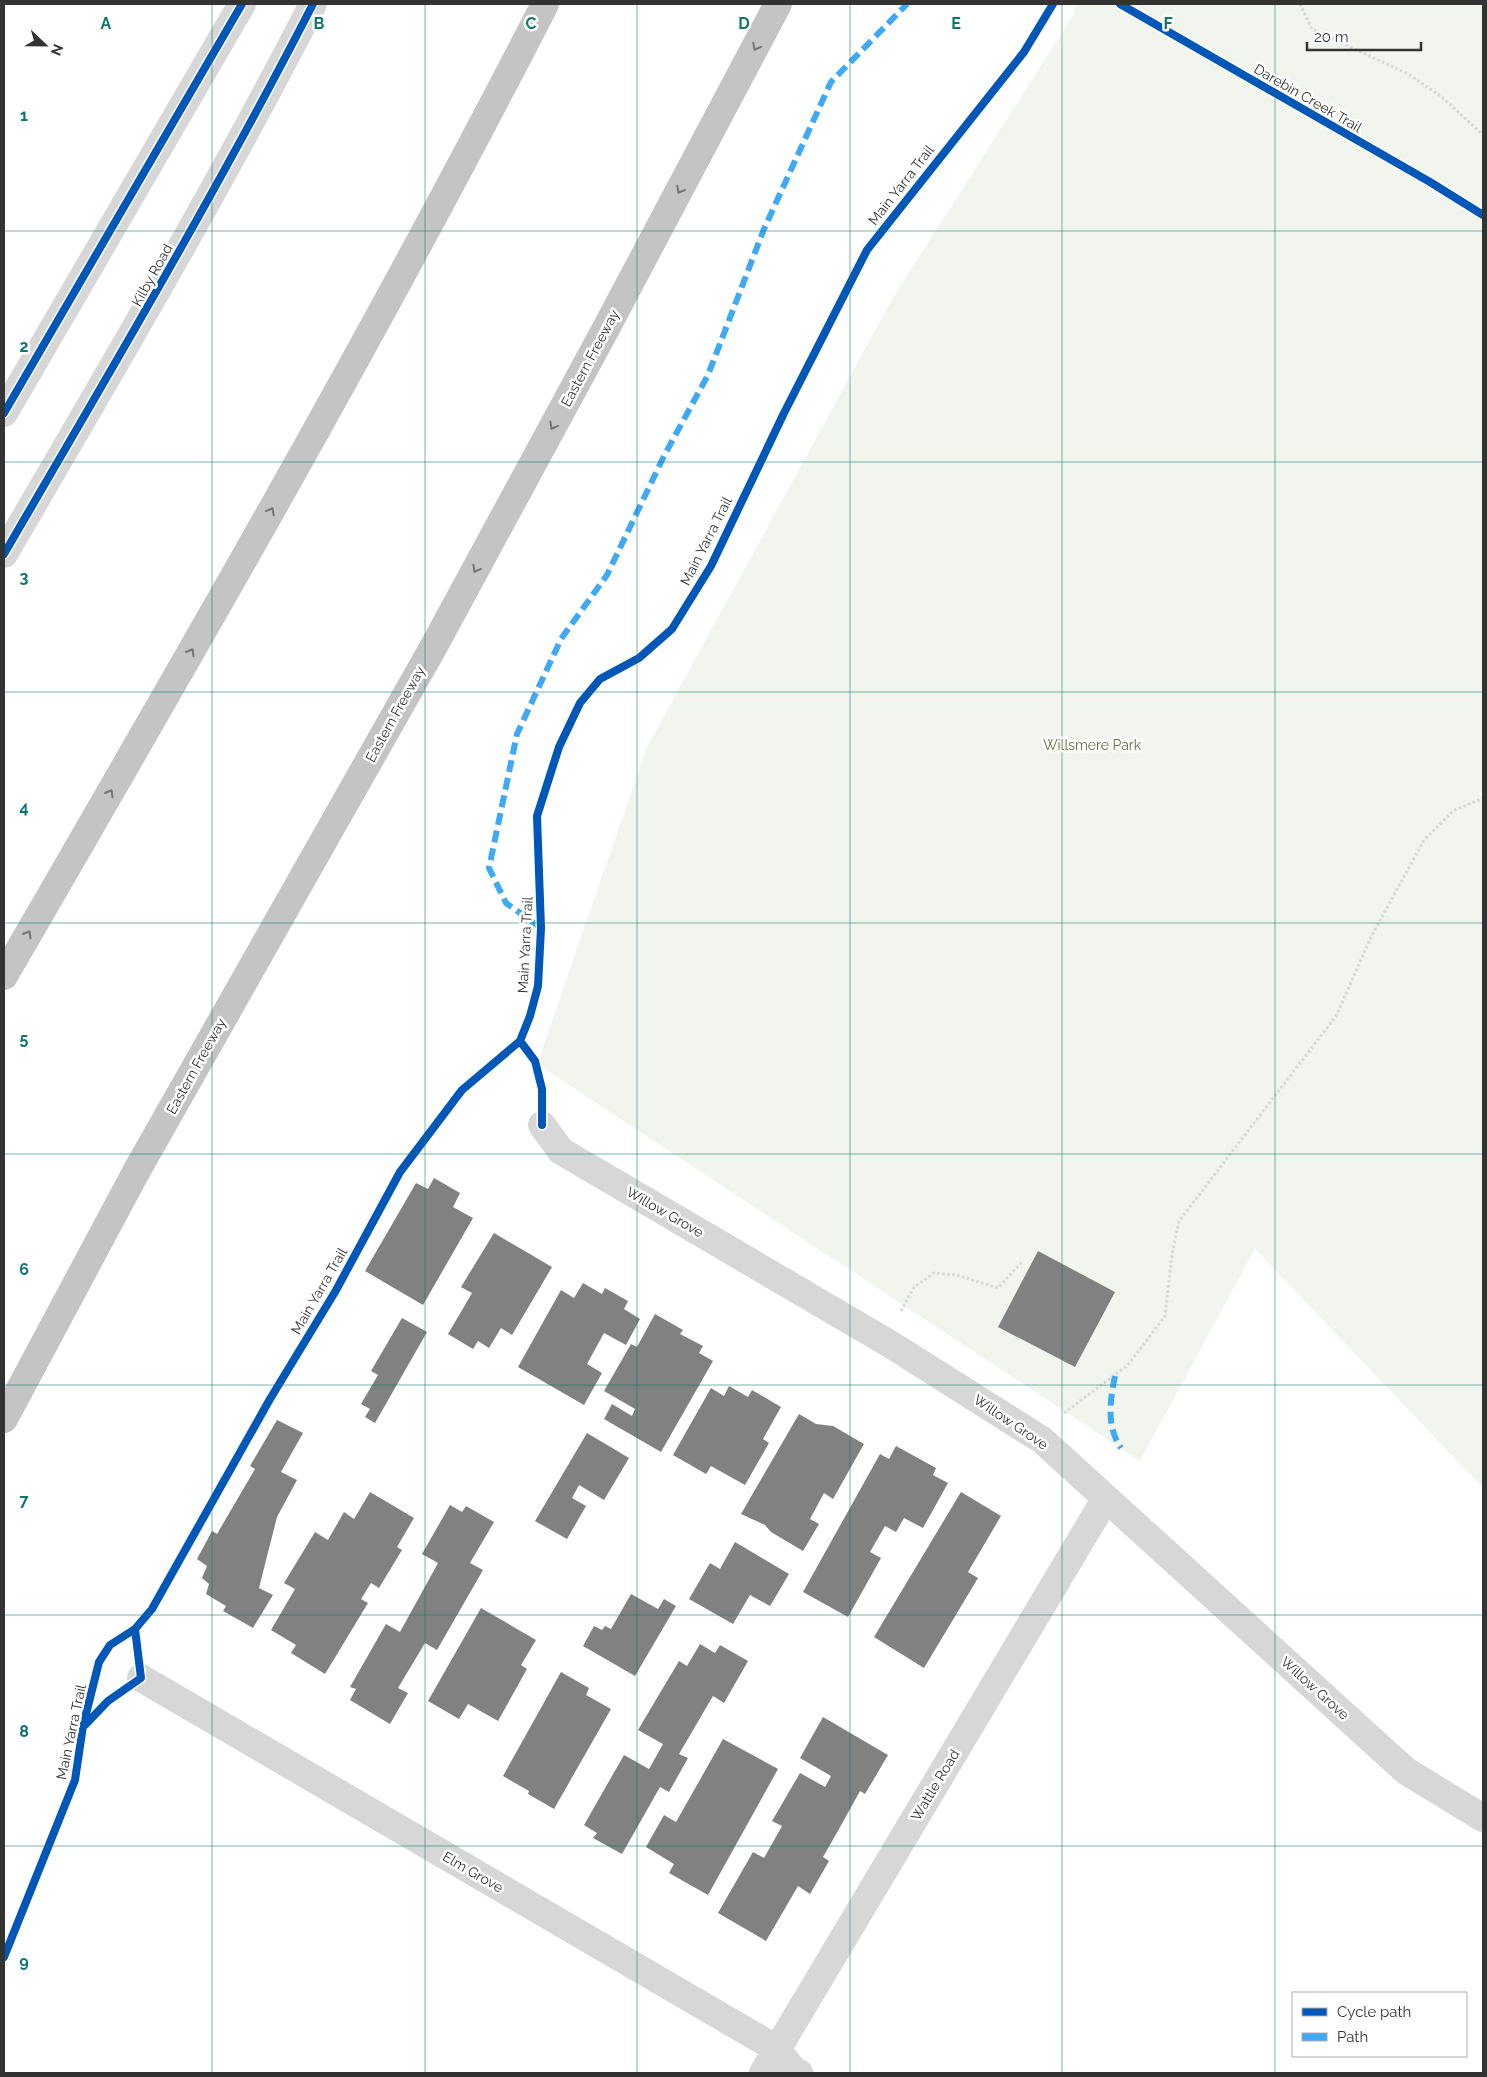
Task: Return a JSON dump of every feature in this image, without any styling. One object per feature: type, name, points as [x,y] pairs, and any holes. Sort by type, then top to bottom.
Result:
[{"type":"highway","points":[[4,976],[229,587],[419,243],[545,4]]},
{"type":"highway","name":"Eastern Freeway","points":[[4,1419],[136,1172],[434,646],[603,334],[778,4]]},
{"type":"street","points":[[4,414],[242,4]]},
{"type":"street","name":"Kilby Road","points":[[4,554],[144,314],[241,142],[313,4]]},
{"type":"street","name":"Willow Grove","points":[[542,1125],[561,1151],[890,1344],[1042,1440],[1406,1771],[1483,1818]]},
{"type":"street","name":"Wattle Road","points":[[763,2073],[1106,1498]]},
{"type":"street","name":"Elm Grove","points":[[141,1678],[777,2049],[793,2070],[799,2073]]},
{"type":"path","points":[[1300,4],[1312,30],[1408,74],[1442,96],[1483,135]]},
{"type":"path","points":[[1042,1440],[1055,1420],[1128,1365],[1165,1316],[1172,1254],[1179,1221],[1336,1016],[1371,937],[1424,840],[1453,810],[1483,798]]},
{"type":"path","points":[[890,1344],[896,1321],[914,1287],[934,1273],[957,1275],[998,1288],[1022,1262]]},
{"type":"green space","name":"Willsmere Park","points":[[1075,4],[1483,4],[1483,1488],[1255,1249],[1140,1461],[537,1064],[647,747],[894,296],[1074,14]]},
{"type":"building","points":[[434,1178],[460,1193],[453,1207],[473,1218],[423,1305],[365,1271],[416,1183],[428,1189]]},
{"type":"building","points":[[494,1233],[552,1267],[512,1335],[501,1328],[489,1348],[478,1341],[473,1349],[448,1334],[472,1293],[461,1287]]},
{"type":"building","points":[[1038,1251],[1115,1292],[1075,1367],[998,1327]]},
{"type":"building","points":[[583,1283],[602,1294],[605,1288],[628,1301],[624,1309],[640,1319],[626,1345],[604,1333],[587,1364],[602,1373],[584,1405],[518,1367],[561,1290],[574,1298]]},
{"type":"building","points":[[655,1314],[683,1330],[680,1334],[703,1346],[699,1353],[713,1361],[661,1452],[604,1419],[612,1404],[632,1416],[635,1409],[604,1391],[631,1344],[637,1347]]},
{"type":"building","points":[[402,1318],[427,1332],[375,1423],[365,1417],[370,1409],[361,1404],[378,1375],[371,1371]]},
{"type":"building","points":[[729,1386],[748,1397],[752,1390],[781,1407],[763,1439],[769,1443],[745,1485],[711,1466],[706,1474],[673,1455],[711,1388],[724,1396]]},
{"type":"building","points":[[799,1414],[816,1424],[833,1426],[864,1444],[833,1499],[824,1493],[810,1519],[819,1524],[803,1551],[771,1532],[765,1525],[741,1514]]},
{"type":"building","points":[[277,1420],[303,1433],[281,1472],[297,1480],[277,1517],[259,1588],[273,1595],[253,1628],[223,1611],[226,1606],[206,1594],[209,1584],[202,1578],[207,1566],[197,1559],[212,1531],[217,1534],[255,1469],[250,1466]]},
{"type":"building","points":[[587,1433],[629,1458],[604,1500],[579,1485],[572,1498],[586,1506],[567,1539],[535,1521]]},
{"type":"building","points":[[896,1446],[936,1468],[933,1475],[948,1483],[923,1528],[904,1518],[896,1532],[885,1526],[870,1552],[881,1558],[848,1617],[803,1592],[880,1454],[889,1459]]},
{"type":"building","points":[[370,1492],[414,1518],[397,1547],[402,1550],[379,1588],[371,1583],[361,1599],[368,1603],[325,1674],[291,1653],[296,1645],[271,1630],[295,1589],[284,1583],[315,1532],[328,1540],[344,1512],[354,1519]]},
{"type":"building","points":[[961,1492],[1001,1516],[968,1572],[978,1578],[924,1668],[874,1637]]},
{"type":"building","points":[[450,1505],[462,1512],[466,1506],[494,1522],[470,1563],[483,1570],[437,1650],[425,1643],[398,1688],[408,1693],[390,1724],[350,1700],[356,1689],[350,1687],[386,1624],[400,1632],[438,1563],[422,1554]]},
{"type":"building","points":[[735,1542],[789,1574],[770,1606],[750,1595],[733,1624],[689,1599],[710,1563],[720,1569]]},
{"type":"building","points":[[631,1594],[658,1609],[664,1599],[676,1606],[635,1676],[583,1646],[594,1626],[602,1630],[605,1626],[611,1629]]},
{"type":"building","points":[[481,1608],[536,1640],[521,1665],[527,1669],[498,1721],[468,1704],[459,1719],[428,1701]]},
{"type":"building","points":[[700,1644],[715,1653],[720,1645],[748,1661],[724,1703],[713,1696],[679,1754],[688,1758],[669,1792],[660,1787],[622,1854],[593,1838],[597,1833],[584,1825],[624,1755],[649,1769],[663,1744],[638,1730],[679,1661],[687,1666]]},
{"type":"building","points":[[561,1672],[589,1688],[586,1695],[611,1709],[554,1809],[528,1794],[529,1791],[503,1776]]},
{"type":"building","points":[[823,1717],[888,1755],[865,1794],[860,1791],[823,1857],[829,1861],[810,1894],[798,1886],[766,1941],[718,1913],[753,1852],[764,1858],[782,1826],[772,1821],[800,1773],[825,1787],[831,1776],[800,1758]]},
{"type":"building","points":[[723,1739],[778,1769],[708,1895],[669,1873],[674,1864],[646,1847],[664,1815],[676,1822]]},
{"type":"marked path","points":[[541,928],[506,903],[489,868],[517,734],[561,639],[607,575],[664,456],[708,375],[764,229],[831,82],[907,4]]},
{"type":"marked path","points":[[1115,1376],[1110,1413],[1113,1431],[1121,1448]]},
{"type":"cycle path","points":[[4,413],[242,4]]},
{"type":"cycle path","points":[[4,554],[201,212],[313,4]]},
{"type":"cycle path","name":"Main Yarra Trail","points":[[4,1957],[75,1780],[83,1726],[99,1662],[110,1645],[135,1629],[152,1609],[270,1399],[335,1292],[400,1172],[462,1090],[520,1041],[530,1016],[538,986],[541,928],[537,816],[559,747],[580,703],[600,679],[639,658],[672,629],[711,566],[784,413],[867,250],[1024,52],[1053,4]]},
{"type":"cycle path","name":"Darebin Creek Trail","points":[[1120,4],[1430,182],[1483,215]]},
{"type":"cycle path","points":[[520,1041],[535,1061],[542,1089],[542,1125]]},
{"type":"cycle path","name":"Main Yarra Trail","points":[[85,1725],[108,1701],[141,1678],[135,1629]]}]
